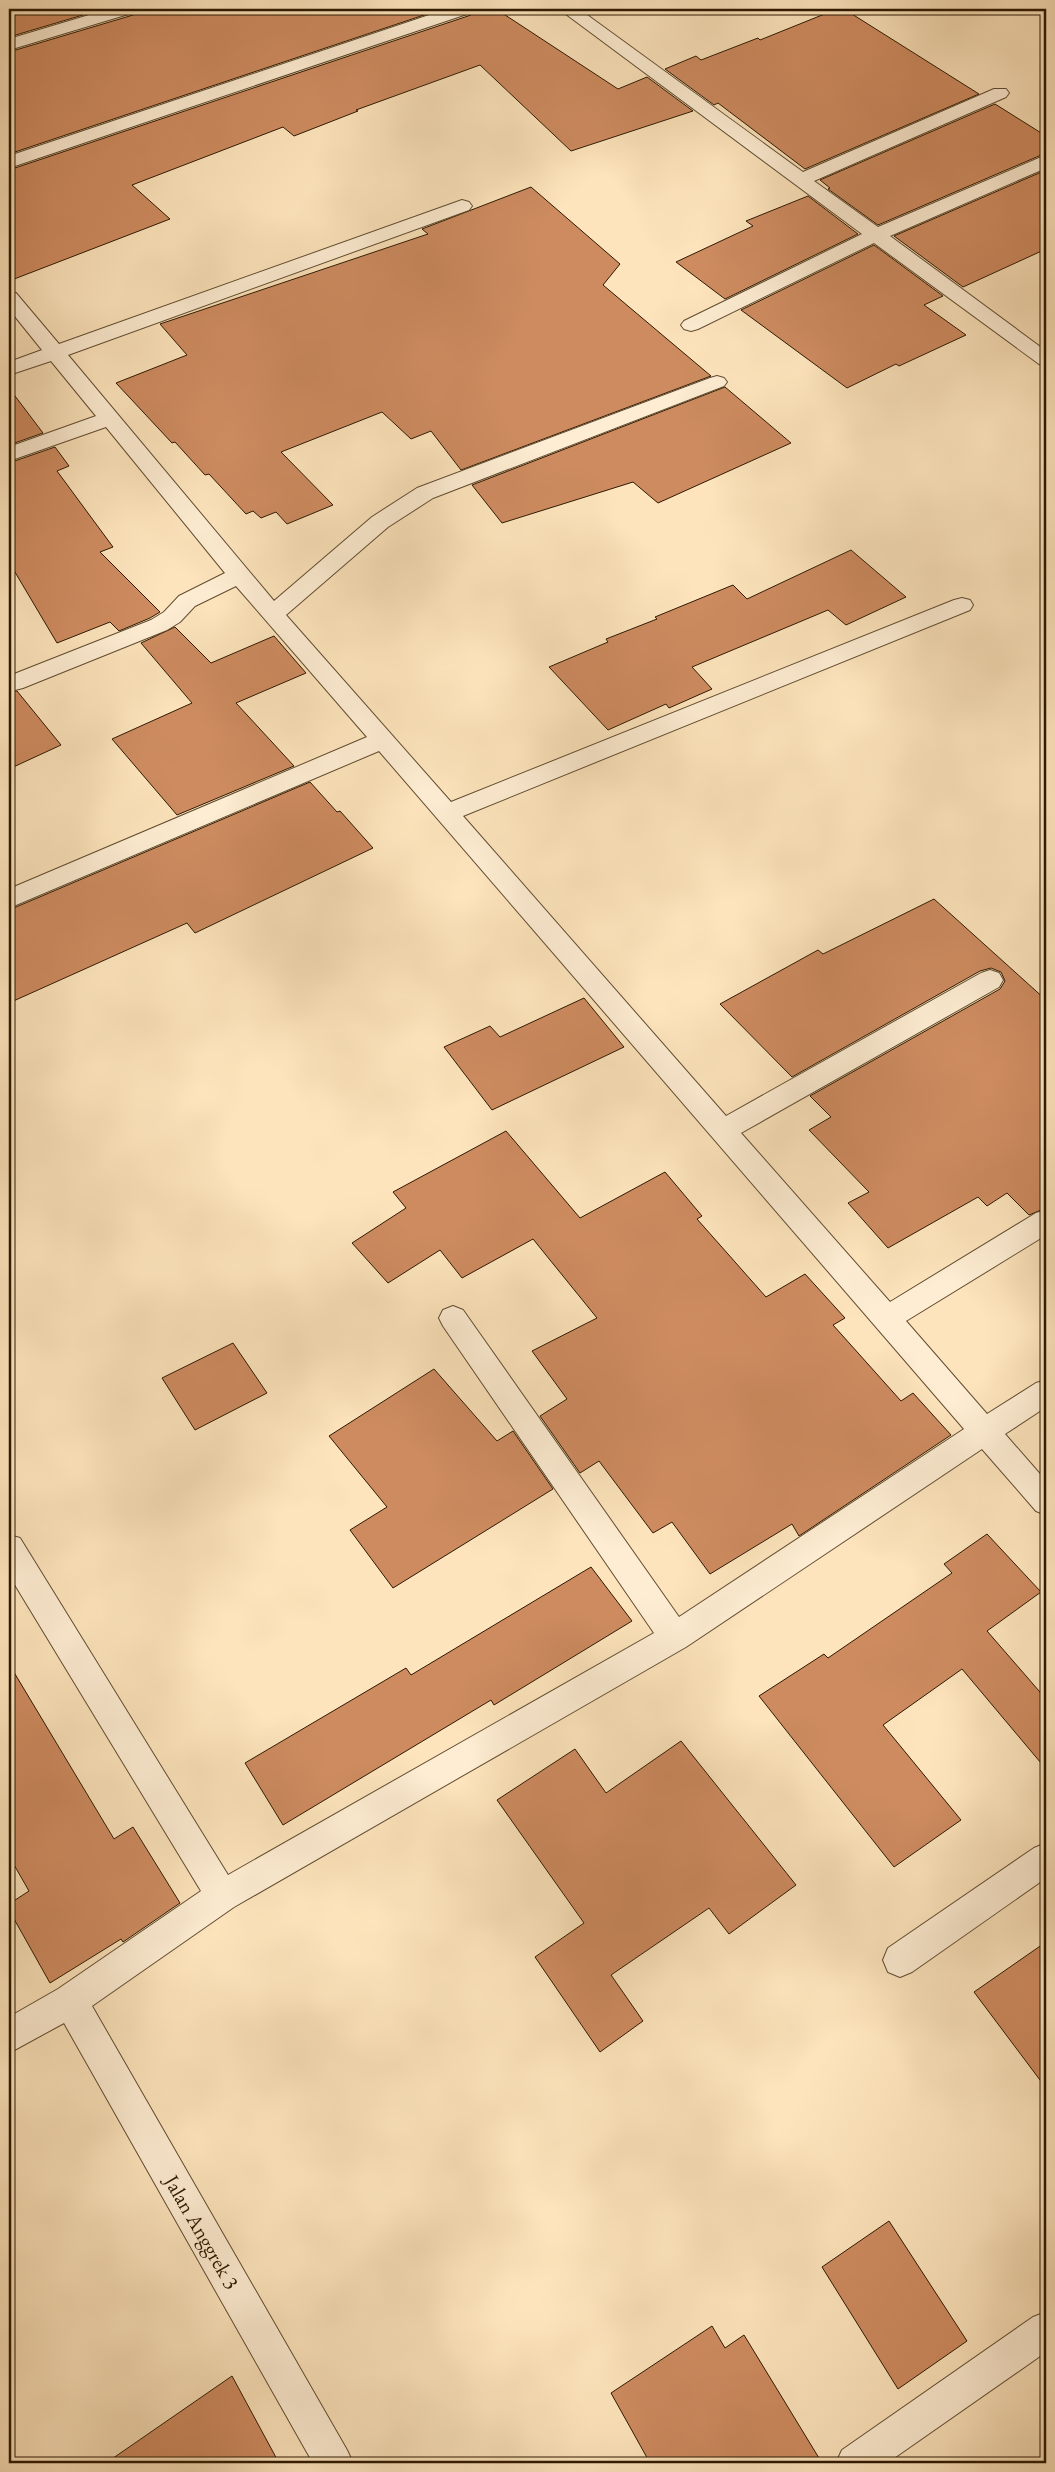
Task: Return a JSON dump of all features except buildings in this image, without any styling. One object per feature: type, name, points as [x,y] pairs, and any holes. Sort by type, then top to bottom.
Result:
[{"type":"street","points":[[9,45],[126,9]]},
{"type":"street","points":[[9,162],[464,9]]},
{"type":"street","points":[[568,9],[1046,360]]},
{"type":"street","points":[[800,180],[1000,93]]},
{"type":"street","points":[[691,325],[876,235],[1046,161]]},
{"type":"street","points":[[9,369],[462,206]]},
{"type":"street","points":[[9,297],[242,579],[448,813],[886,1319],[986,1430],[1046,1502]]},
{"type":"street","points":[[268,608],[380,522],[425,493],[717,382]]},
{"type":"street","points":[[9,454],[109,420]]},
{"type":"street","points":[[15,682],[159,625],[172,617],[187,601],[242,579]]},
{"type":"street","points":[[448,813],[962,605]]},
{"type":"street","points":[[9,899],[382,740]]},
{"type":"street","points":[[723,1131],[990,980]]},
{"type":"street","points":[[886,1319],[1046,1221]]},
{"type":"street","points":[[453,1318],[675,1637]]},
{"type":"street","points":[[9,2036],[70,2001],[222,1896],[675,1637],[1046,1392]]},
{"type":"street","points":[[9,1548],[222,1896]]},
{"type":"street","points":[[900,1960],[1046,1860]]},
{"type":"street","name":"Jalan Anggrek 3","points":[[70,2001],[334,2463]]},
{"type":"street","points":[[855,2463],[1046,2330]]}]
